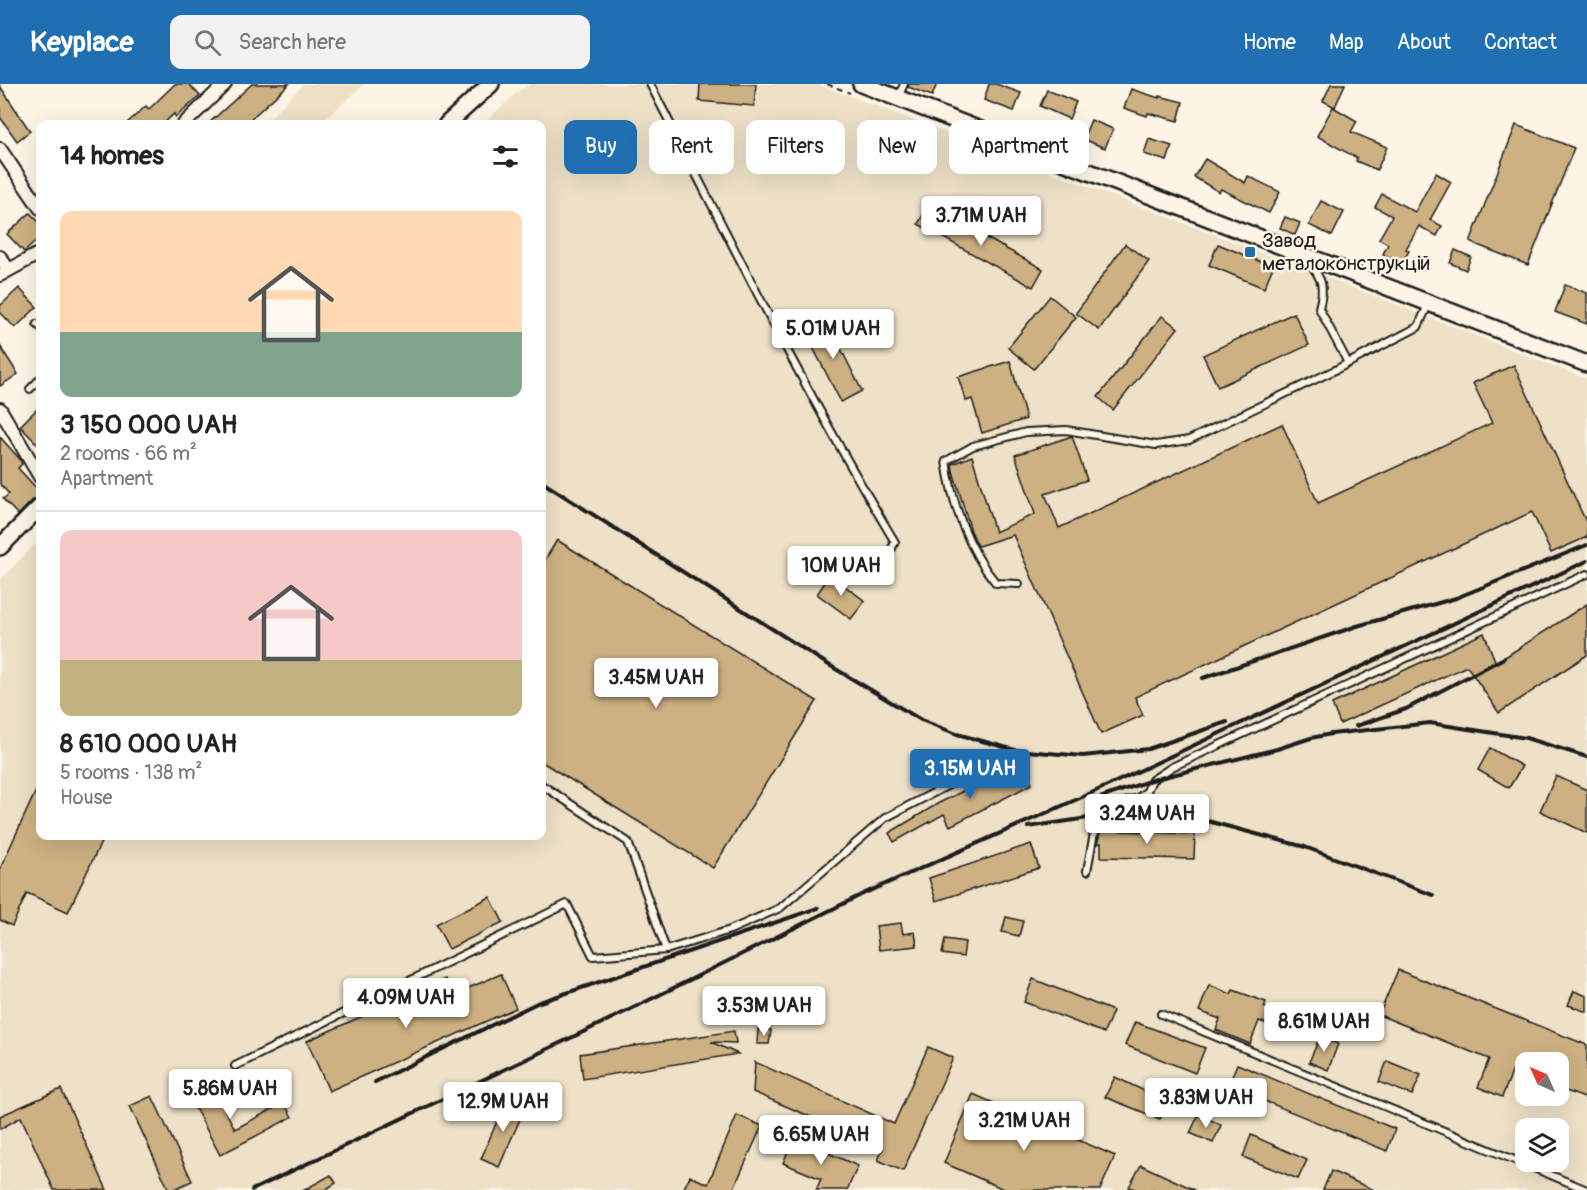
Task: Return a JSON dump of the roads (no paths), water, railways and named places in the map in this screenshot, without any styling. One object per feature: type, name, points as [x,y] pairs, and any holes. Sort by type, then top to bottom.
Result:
[{"type":"street","points":[[188,120],[225,84]]},
{"type":"street","points":[[451,120],[490,84]]},
{"type":"street","points":[[861,84],[901,91],[1305,256],[1587,364]]},
{"type":"street","points":[[0,149],[36,202]]},
{"type":"street","points":[[0,257],[4,272],[36,255]]},
{"type":"street","points":[[0,410],[36,470]]},
{"type":"street","points":[[0,547],[36,511]]},
{"type":"lane","points":[[650,84],[770,319],[863,488],[896,542],[880,573]]},
{"type":"lane","points":[[1305,256],[1321,278],[1323,295],[1319,308],[1348,363]]},
{"type":"lane","points":[[1019,584],[996,583],[982,567],[964,526],[950,483],[946,462],[973,446],[1026,432],[1066,430],[1156,445],[1189,440],[1418,327],[1429,303]]},
{"type":"lane","points":[[30,389],[36,383]]},
{"type":"lane","points":[[1088,871],[1097,817],[1103,808],[1138,798],[1147,791],[1152,780],[1172,767],[1587,574]]},
{"type":"lane","points":[[235,1066],[567,904],[593,956],[666,950],[730,930],[780,908],[885,818],[991,763]]},
{"type":"lane","points":[[546,788],[628,842],[666,950]]},
{"type":"lane","points":[[1161,1014],[1587,1190]]},
{"type":"railway","points":[[546,485],[824,662],[921,720],[957,734],[1015,750],[1083,756],[1148,749],[1227,722]]},
{"type":"railway","points":[[1203,678],[1357,626],[1456,598],[1587,545]]},
{"type":"railway","points":[[252,1190],[625,1012],[865,893],[1107,786],[1587,561]]},
{"type":"railway","points":[[1356,726],[1406,709],[1504,658]]},
{"type":"railway","points":[[1100,798],[1152,780],[1277,749],[1311,738],[1430,723],[1526,738],[1587,757]]},
{"type":"railway","points":[[1028,827],[1108,815],[1200,819],[1305,847],[1433,895]]},
{"type":"railway","points":[[375,1082],[537,1003],[818,908]]},
{"type":"place","name":"Завод металоконструкцій","points":[[1250,252]]}]
